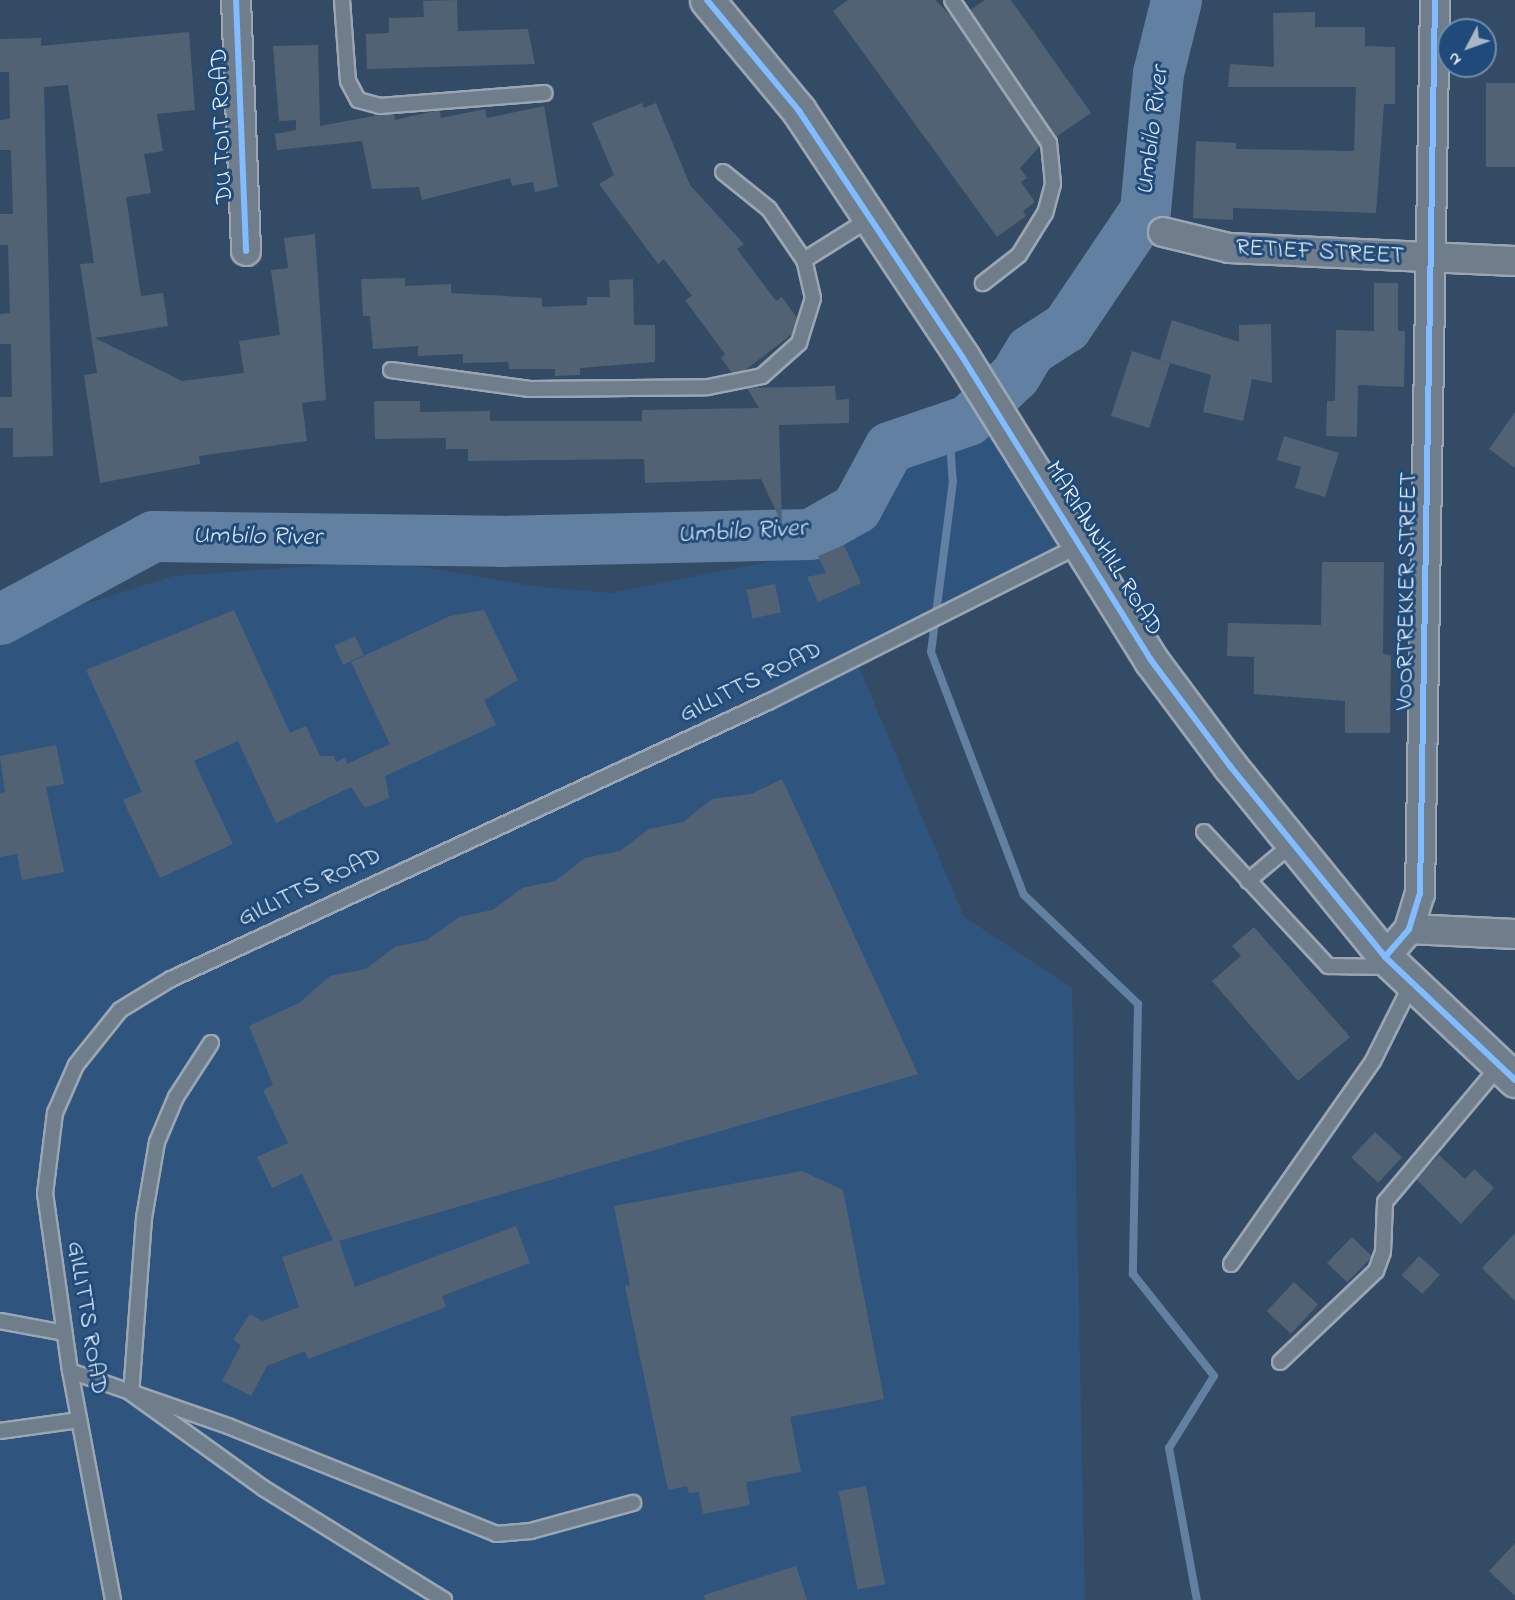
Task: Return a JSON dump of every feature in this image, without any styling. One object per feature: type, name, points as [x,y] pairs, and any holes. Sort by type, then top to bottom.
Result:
[{"type":"street","name":"DU TOIT ROAD","points":[[236,0],[246,251]]},
{"type":"street","name":"MARIANNHILL ROAD","points":[[707,0],[799,111],[871,218],[963,358],[1151,660],[1292,844],[1397,969],[1507,1072]]},
{"type":"street","name":"VOORTREKKER STREET","points":[[1397,969],[1420,894],[1433,260],[1435,0]]},
{"type":"street","name":"RETIEF STREET","points":[[1163,232],[1228,248],[1433,260],[1515,261]]},
{"type":"street","points":[[1409,929],[1515,934]]},
{"type":"lane","points":[[342,0],[348,81],[358,100],[380,106],[544,93]]},
{"type":"lane","points":[[952,0],[1050,143],[1053,184],[1045,213],[1020,255],[983,283]]},
{"type":"lane","points":[[391,369],[530,389],[734,384],[762,376],[799,343],[813,298],[804,260],[769,209],[723,172]]},
{"type":"lane","points":[[804,260],[871,218]]},
{"type":"lane","name":"GILLITTS ROAD","points":[[113,1600],[70,1371],[45,1194],[55,1113],[76,1065],[120,1010],[171,979],[768,702],[1078,546]]},
{"type":"lane","points":[[1204,832],[1328,966],[1397,969],[1373,1061],[1231,1264]]},
{"type":"lane","points":[[1248,881],[1292,844]]},
{"type":"lane","points":[[131,1393],[144,1218],[157,1142],[176,1097],[211,1043]]},
{"type":"lane","points":[[1281,1362],[1376,1271],[1383,1252],[1385,1202],[1507,1072]]},
{"type":"lane","points":[[0,1321],[64,1333]]},
{"type":"lane","points":[[70,1371],[496,1534],[531,1531],[633,1503]]},
{"type":"lane","points":[[131,1393],[263,1488],[444,1600]]},
{"type":"lane","points":[[0,1431],[79,1420]]},
{"type":"shaded area","points":[[993,408],[1076,545],[854,655],[964,917],[1072,988],[1085,1600],[0,1600],[0,641],[25,623],[173,576],[388,561],[532,586],[611,593],[818,552],[874,522],[912,459]]},
{"type":"building","points":[[457,0],[458,31],[528,29],[535,64],[367,69],[366,34],[389,33],[389,18],[424,17],[423,1]]},
{"type":"building","points":[[848,0],[935,0],[955,20],[1040,146],[1020,168],[1027,178],[1021,182],[1035,202],[1023,211],[1026,216],[997,237],[833,11]]},
{"type":"building","points":[[985,0],[1011,0],[1091,113],[1056,137],[970,10]]},
{"type":"building","points":[[1315,12],[1315,27],[1365,27],[1365,46],[1395,47],[1395,104],[1384,104],[1376,213],[1233,208],[1233,220],[1193,218],[1196,141],[1236,143],[1236,149],[1354,151],[1356,87],[1228,87],[1230,64],[1274,67],[1273,13]]},
{"type":"building","points":[[189,32],[195,110],[157,114],[163,151],[144,154],[151,193],[126,197],[141,296],[163,293],[168,326],[95,338],[182,381],[244,373],[239,341],[280,335],[271,270],[288,268],[284,238],[315,234],[326,400],[302,403],[307,441],[199,456],[200,464],[100,483],[84,375],[97,373],[80,264],[94,263],[68,85],[44,87],[53,456],[13,457],[13,428],[0,428],[0,397],[12,397],[11,344],[0,344],[0,314],[10,313],[8,245],[0,245],[0,214],[13,214],[11,150],[0,150],[0,120],[10,119],[9,72],[0,72],[0,39],[41,38],[41,46]]},
{"type":"building","points":[[318,45],[320,126],[379,115],[394,114],[395,120],[439,110],[441,118],[485,109],[487,118],[544,106],[558,187],[535,192],[533,182],[512,186],[510,178],[422,200],[419,187],[372,189],[362,141],[277,150],[275,134],[296,130],[296,120],[279,121],[273,46]]},
{"type":"building","points":[[1486,83],[1515,83],[1515,167],[1486,167]]},
{"type":"building","points":[[642,103],[644,108],[656,103],[690,185],[744,244],[737,249],[776,301],[782,297],[797,318],[792,334],[744,371],[732,373],[721,358],[725,354],[685,300],[692,296],[664,259],[658,264],[599,184],[614,175],[592,123]]},
{"type":"building","points":[[405,278],[405,286],[451,284],[451,293],[542,298],[542,307],[587,305],[587,297],[610,297],[609,280],[633,279],[634,325],[655,325],[655,362],[580,368],[580,375],[555,376],[555,369],[509,369],[508,362],[463,363],[463,354],[418,356],[418,346],[373,349],[370,316],[363,316],[361,279]]},
{"type":"building","points":[[1374,283],[1398,283],[1398,331],[1405,331],[1404,387],[1358,385],[1357,437],[1326,436],[1327,401],[1335,401],[1336,330],[1374,331]]},
{"type":"building","points":[[1172,320],[1239,342],[1239,325],[1271,324],[1272,383],[1252,379],[1243,421],[1203,412],[1211,375],[1160,360]]},
{"type":"building","points":[[1132,351],[1170,363],[1149,428],[1111,416]]},
{"type":"building","points":[[835,386],[836,400],[849,399],[849,423],[779,425],[782,524],[761,479],[645,483],[644,459],[468,461],[468,449],[446,449],[446,438],[375,439],[374,401],[420,401],[420,412],[490,411],[490,421],[642,421],[642,410],[759,408],[747,388]]},
{"type":"building","points":[[1515,412],[1515,468],[1489,449]]},
{"type":"building","points":[[1284,436],[1339,453],[1325,497],[1295,488],[1301,467],[1277,460]]},
{"type":"building","points":[[844,545],[861,583],[818,602],[807,577],[826,573],[818,556]]},
{"type":"building","points":[[1322,562],[1384,562],[1383,654],[1391,655],[1390,733],[1345,733],[1345,701],[1254,694],[1254,657],[1227,656],[1228,623],[1321,625]]},
{"type":"building","points":[[775,584],[781,612],[753,618],[747,590]]},
{"type":"building","points":[[234,610],[290,733],[306,726],[320,756],[334,756],[336,762],[345,758],[347,764],[390,744],[351,662],[450,616],[484,610],[518,680],[484,700],[496,725],[385,776],[389,798],[365,808],[351,787],[276,823],[238,741],[194,761],[233,844],[160,878],[123,800],[142,792],[86,670]]},
{"type":"building","points":[[355,636],[364,655],[343,665],[334,646]]},
{"type":"building","points":[[56,745],[64,784],[46,787],[64,872],[22,880],[17,854],[0,857],[0,793],[5,792],[0,756]]},
{"type":"building","points":[[782,779],[918,1074],[339,1241],[355,1287],[516,1226],[530,1263],[442,1296],[446,1307],[308,1359],[305,1351],[267,1366],[251,1396],[222,1381],[241,1345],[233,1340],[250,1314],[262,1321],[299,1307],[282,1257],[333,1240],[302,1174],[272,1188],[257,1157],[288,1143],[263,1090],[273,1085],[249,1026],[299,1003],[330,976],[366,969],[395,947],[427,940],[459,917],[493,910],[522,888],[555,881],[585,858],[620,851],[649,829],[683,822],[712,799],[751,794]]},
{"type":"building","points":[[1254,927],[1350,1037],[1298,1081],[1212,981],[1241,956],[1232,946]]},
{"type":"building","points":[[1375,1132],[1402,1157],[1378,1183],[1351,1158]]},
{"type":"building","points":[[1439,1155],[1465,1179],[1474,1169],[1494,1188],[1461,1224],[1416,1179]]},
{"type":"building","points":[[802,1171],[843,1190],[884,1399],[790,1417],[801,1472],[746,1482],[750,1505],[703,1514],[699,1492],[689,1493],[687,1486],[668,1490],[625,1286],[630,1285],[614,1206]]},
{"type":"building","points":[[1515,1233],[1515,1301],[1482,1268]]},
{"type":"building","points":[[1352,1237],[1372,1256],[1347,1282],[1327,1263]]},
{"type":"building","points":[[1419,1256],[1440,1275],[1422,1294],[1402,1275]]},
{"type":"building","points":[[1294,1282],[1318,1305],[1291,1334],[1267,1311]]},
{"type":"building","points":[[866,1486],[885,1584],[858,1590],[839,1491]]},
{"type":"building","points":[[1515,1543],[1515,1596],[1489,1571]]},
{"type":"building","points":[[796,1566],[807,1600],[705,1600],[704,1595]]},
{"type":"waterway","name":"Umbilo River","points":[[0,619],[153,536],[501,541],[810,534],[856,508],[889,447],[968,420],[1015,375],[1030,350],[1066,327],[1145,210],[1158,73],[1176,0]]},
{"type":"waterway","points":[[968,420],[950,442],[953,481],[931,652],[1024,895],[1138,1004],[1133,1274],[1214,1376],[1169,1448],[1197,1600]]},
{"type":"cycle path","points":[[236,0],[246,251]]},
{"type":"cycle path","points":[[707,0],[799,111],[963,358],[1151,660],[1230,766],[1385,957],[1515,1080]]},
{"type":"cycle path","points":[[1385,957],[1409,929],[1420,894],[1435,0]]}]
